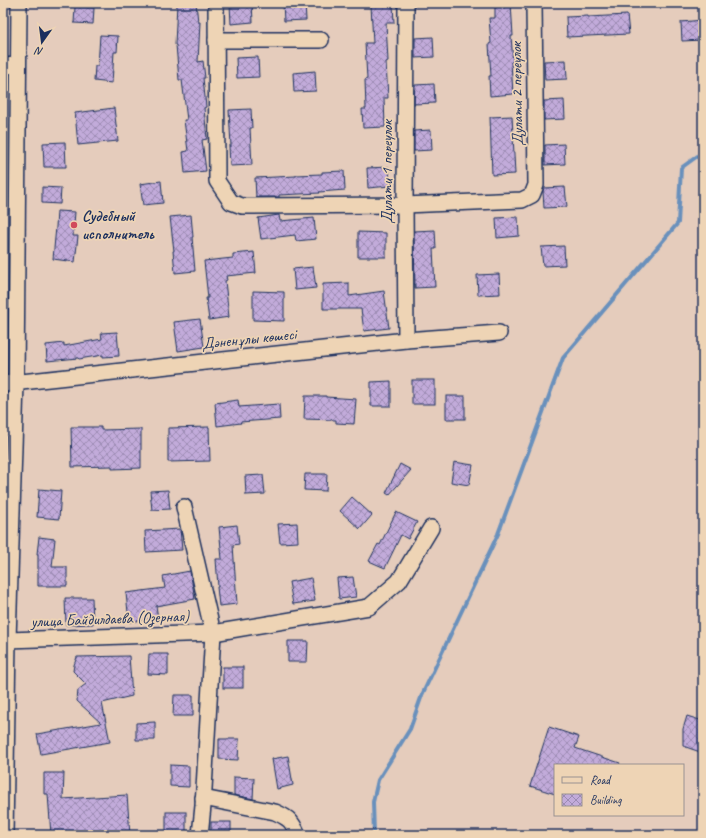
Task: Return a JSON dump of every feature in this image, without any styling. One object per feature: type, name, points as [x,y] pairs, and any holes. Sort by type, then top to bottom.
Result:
[{"type":"street","points":[[5,835],[8,640],[9,383],[19,3]]},
{"type":"street","points":[[216,3],[217,181],[231,202],[242,206],[405,206]]},
{"type":"street","name":"Дулати 1 переулок","points":[[406,3],[406,340]]},
{"type":"street","name":"Дулати 2 переулок","points":[[405,206],[522,200],[532,195],[536,185],[534,3]]},
{"type":"street","points":[[216,40],[321,40]]},
{"type":"street","points":[[3,66],[18,65]]},
{"type":"street","name":"Дәненұлы көшесі","points":[[9,383],[406,340],[499,333]]},
{"type":"street","name":"улица Байдилдаева (Озерная)","points":[[184,506],[213,633],[200,835]]},
{"type":"street","name":"улица Байдилдаева (Озерная)","points":[[8,640],[213,633],[369,607],[399,581],[431,528]]},
{"type":"street","points":[[203,798],[275,812],[286,817],[293,823],[298,835]]},
{"type":"building","points":[[177,3],[196,3],[198,22],[200,22],[198,62],[203,61],[205,78],[203,78],[207,139],[202,140],[206,171],[185,173],[183,152],[188,151],[184,120],[187,120],[182,80],[179,80],[175,45]]},
{"type":"building","points":[[252,3],[253,22],[231,24],[230,4]]},
{"type":"building","points":[[283,3],[305,3],[306,20],[284,21]]},
{"type":"building","points":[[495,3],[511,3],[513,62],[511,62],[513,94],[490,96],[489,76],[491,76],[489,44],[491,43],[489,18],[495,18]]},
{"type":"building","points":[[393,4],[394,23],[386,23],[388,98],[384,98],[385,127],[363,128],[362,109],[366,109],[365,80],[367,79],[365,43],[373,43],[371,5]]},
{"type":"building","points":[[75,7],[94,8],[93,24],[74,23]]},
{"type":"building","points":[[627,15],[629,34],[567,37],[566,17]]},
{"type":"building","points":[[703,20],[703,40],[682,41],[681,22]]},
{"type":"building","points":[[100,35],[118,36],[117,52],[114,52],[112,83],[94,81],[95,66],[98,66]]},
{"type":"building","points":[[433,37],[434,57],[415,58],[415,38]]},
{"type":"building","points":[[258,57],[259,77],[237,78],[236,58]]},
{"type":"building","points":[[566,60],[567,79],[545,80],[544,61]]},
{"type":"building","points":[[315,71],[316,91],[294,92],[293,73]]},
{"type":"building","points":[[434,84],[435,103],[414,104],[415,85]]},
{"type":"building","points":[[564,100],[565,119],[544,120],[544,101]]},
{"type":"building","points":[[114,108],[118,141],[78,145],[75,113]]},
{"type":"building","points":[[251,109],[252,128],[250,128],[252,165],[230,166],[229,146],[231,146],[229,110]]},
{"type":"building","points":[[512,116],[515,174],[492,175],[490,117]]},
{"type":"building","points":[[431,130],[432,150],[414,151],[414,131]]},
{"type":"building","points":[[65,142],[66,167],[44,167],[43,143]]},
{"type":"building","points":[[564,144],[565,164],[545,165],[545,145]]},
{"type":"building","points":[[389,167],[390,186],[368,188],[367,168]]},
{"type":"building","points":[[344,171],[345,190],[279,195],[279,197],[256,197],[255,178],[322,174],[322,172]]},
{"type":"building","points":[[161,181],[163,203],[143,205],[140,184]]},
{"type":"building","points":[[42,187],[61,188],[60,204],[42,203]]},
{"type":"building","points":[[565,187],[567,207],[544,208],[544,188]]},
{"type":"building","points":[[57,211],[75,212],[73,236],[78,236],[75,262],[53,259]]},
{"type":"building","points":[[191,215],[195,271],[175,273],[170,217]]},
{"type":"building","points":[[279,215],[280,221],[314,218],[316,239],[296,241],[295,235],[261,239],[258,218]]},
{"type":"building","points":[[518,217],[519,236],[497,238],[496,218]]},
{"type":"building","points":[[435,230],[436,249],[433,249],[435,287],[415,288],[414,231]]},
{"type":"building","points":[[358,232],[386,233],[386,257],[358,257]]},
{"type":"building","points":[[564,246],[565,265],[543,266],[541,247]]},
{"type":"building","points":[[254,252],[256,273],[226,276],[227,280],[225,281],[229,317],[209,320],[204,261],[233,258],[233,254]]},
{"type":"building","points":[[313,267],[316,288],[295,290],[293,269]]},
{"type":"building","points":[[499,274],[500,294],[478,295],[477,275]]},
{"type":"building","points":[[349,283],[349,296],[384,291],[389,328],[364,331],[361,309],[323,309],[323,284]]},
{"type":"building","points":[[253,291],[284,292],[284,321],[253,320]]},
{"type":"building","points":[[200,319],[204,347],[178,351],[174,322]]},
{"type":"building","points":[[117,332],[119,356],[103,357],[103,355],[79,359],[47,361],[46,345],[64,343],[64,346],[102,339],[101,333]]},
{"type":"building","points":[[412,380],[435,380],[435,404],[412,404]]},
{"type":"building","points":[[391,381],[391,406],[371,406],[371,382]]},
{"type":"building","points":[[305,396],[326,396],[356,399],[354,424],[336,423],[336,420],[304,419]]},
{"type":"building","points":[[446,396],[465,396],[465,419],[446,419]]},
{"type":"building","points":[[238,400],[239,407],[279,404],[280,419],[240,422],[241,423],[217,426],[215,403]]},
{"type":"building","points":[[71,427],[101,427],[101,430],[141,429],[141,468],[112,469],[112,466],[72,467]]},
{"type":"building","points":[[209,427],[210,461],[168,462],[168,428]]},
{"type":"building","points":[[454,462],[473,465],[469,485],[451,482]]},
{"type":"building","points":[[400,464],[411,470],[389,495],[386,493]]},
{"type":"building","points":[[305,474],[327,474],[326,491],[304,490]]},
{"type":"building","points":[[263,475],[265,494],[246,495],[245,476]]},
{"type":"building","points":[[39,489],[61,491],[59,519],[37,517]]},
{"type":"building","points":[[168,490],[170,509],[152,510],[150,491]]},
{"type":"building","points":[[352,497],[372,515],[360,529],[340,511]]},
{"type":"building","points":[[396,512],[417,522],[408,539],[401,535],[385,568],[369,561],[378,544],[380,545]]},
{"type":"building","points":[[297,523],[298,542],[280,543],[278,524]]},
{"type":"building","points":[[237,525],[239,544],[233,545],[237,604],[219,606],[216,559],[222,559],[219,527]]},
{"type":"building","points":[[180,529],[182,550],[146,552],[145,531]]},
{"type":"building","points":[[39,537],[55,539],[52,567],[67,567],[67,586],[38,586],[37,554]]},
{"type":"building","points":[[190,571],[195,599],[156,606],[158,618],[129,622],[126,593],[165,588],[163,576]]},
{"type":"building","points":[[353,577],[356,597],[339,599],[337,578]]},
{"type":"building","points":[[311,578],[315,601],[293,604],[289,582]]},
{"type":"building","points":[[65,598],[92,598],[93,624],[66,625]]},
{"type":"building","points":[[288,641],[308,641],[307,662],[288,662]]},
{"type":"building","points":[[149,654],[168,654],[168,675],[148,674]]},
{"type":"building","points":[[129,656],[132,696],[102,703],[110,742],[41,754],[37,734],[101,723],[77,701],[78,690],[86,684],[73,671],[77,657]]},
{"type":"building","points":[[223,667],[243,667],[243,688],[223,688]]},
{"type":"building","points":[[174,695],[193,695],[193,716],[173,716]]},
{"type":"building","points":[[687,716],[703,721],[703,753],[683,746],[683,729]]},
{"type":"building","points":[[155,722],[155,740],[136,740],[136,723]]},
{"type":"building","points":[[549,727],[579,737],[575,748],[620,763],[554,764],[554,794],[530,786]]},
{"type":"building","points":[[219,739],[239,739],[238,760],[219,759]]},
{"type":"building","points":[[288,756],[293,785],[277,789],[272,759]]},
{"type":"building","points":[[170,765],[189,766],[189,787],[170,786]]},
{"type":"building","points":[[44,773],[64,773],[63,799],[127,795],[130,835],[51,835],[48,794],[44,794]]},
{"type":"building","points":[[234,777],[254,778],[253,799],[234,795]]},
{"type":"building","points":[[166,812],[186,812],[186,833],[166,833]]},
{"type":"building","points":[[211,822],[231,822],[231,835],[211,835]]},
{"type":"waterway","points":[[374,835],[373,802],[378,780],[410,729],[422,695],[498,534],[563,358],[678,223],[681,168],[703,152]]},
{"type":"place","name":"Судебный исполнитель","points":[[74,225]]}]
